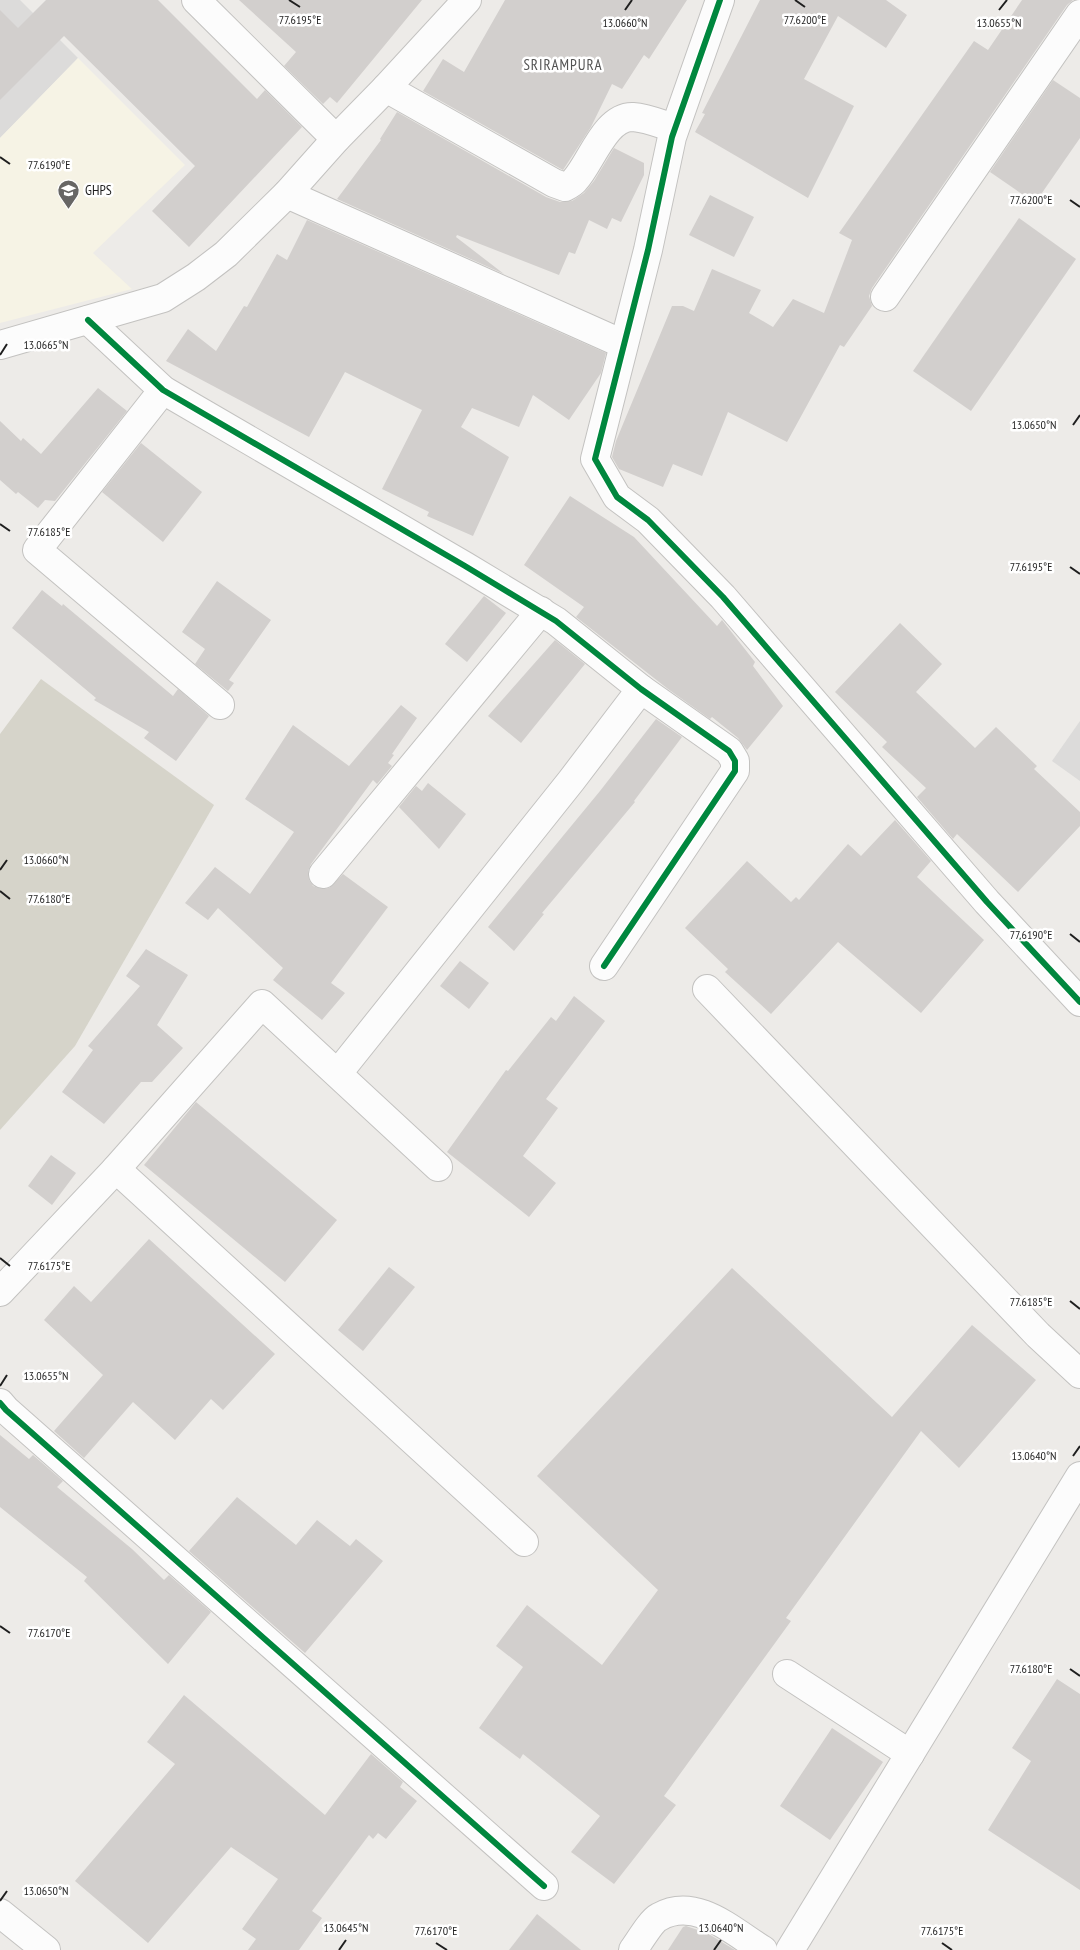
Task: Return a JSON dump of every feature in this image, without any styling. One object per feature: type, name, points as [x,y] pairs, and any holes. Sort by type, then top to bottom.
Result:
[{"type":"street","points":[[196,0],[336,139]]},
{"type":"street","points":[[0,345],[163,298],[196,277],[226,254],[287,194],[467,0]]},
{"type":"street","points":[[720,0],[674,128],[648,250],[595,459],[617,497],[648,520],[722,597],[987,902],[1080,1002]]},
{"type":"street","points":[[885,297],[1080,14]]},
{"type":"street","points":[[386,88],[554,183],[566,187],[575,181],[604,136],[618,122],[631,117],[644,118],[674,128]]},
{"type":"street","points":[[287,194],[623,344]]},
{"type":"street","points":[[88,320],[163,390],[556,621],[641,689],[729,751],[735,761],[736,771],[604,966]]},
{"type":"street","points":[[163,390],[37,550],[220,705]]},
{"type":"street","points":[[324,874],[541,612]]},
{"type":"street","points":[[338,1073],[571,781],[641,689]]},
{"type":"street","points":[[707,989],[1038,1336],[1080,1374]]},
{"type":"street","points":[[0,1292],[116,1169],[262,1004],[438,1167]]},
{"type":"street","points":[[116,1169],[524,1542]]},
{"type":"street","points":[[0,1403],[544,1886]]},
{"type":"street","points":[[790,1950],[1080,1476]]},
{"type":"street","points":[[787,1674],[910,1754]]},
{"type":"street","points":[[633,1950],[658,1917],[684,1909],[706,1914],[762,1950]]},
{"type":"street","points":[[0,1913],[46,1950]]},
{"type":"shaded area","points":[[0,0],[20,0],[78,58],[0,138]]},
{"type":"shaded area","name":"GHPS","points":[[78,58],[185,165],[93,253],[132,289],[0,323],[0,138]]},
{"type":"shaded area","points":[[41,679],[214,805],[75,1046],[0,1130],[0,734]]},
{"type":"shaded area","points":[[1080,721],[1080,781],[1052,761]]},
{"type":"building","points":[[46,0],[158,0],[257,99],[265,90],[302,127],[189,247],[152,211],[195,166],[64,36],[0,100],[0,10],[18,28]]},
{"type":"building","points":[[239,0],[422,0],[337,103],[330,97],[323,104],[284,66],[296,52]]},
{"type":"building","points":[[505,0],[687,0],[649,59],[644,55],[622,89],[612,84],[591,127],[563,170],[423,91],[443,59],[464,72]]},
{"type":"building","points":[[760,0],[886,0],[907,15],[886,48],[838,16],[804,79],[854,106],[808,198],[695,132],[705,114],[702,113]]},
{"type":"building","points":[[1022,0],[1073,0],[1067,5],[872,288],[869,296],[872,306],[844,347],[840,345],[787,442],[728,412],[702,476],[673,464],[663,487],[619,469],[612,457],[616,441],[672,306],[683,306],[694,311],[712,269],[761,290],[749,313],[773,327],[793,299],[824,313],[852,240],[839,233],[974,41],[988,50]]},
{"type":"building","points":[[1053,80],[1080,98],[1080,138],[1035,203],[990,172]]},
{"type":"building","points":[[397,112],[546,197],[560,202],[572,201],[584,193],[594,181],[614,148],[644,163],[644,175],[621,222],[612,218],[607,229],[589,220],[575,254],[569,252],[559,275],[457,235],[456,237],[504,274],[337,199],[381,140]]},
{"type":"building","points":[[710,195],[754,217],[734,257],[689,235]]},
{"type":"building","points":[[1019,218],[1076,259],[971,411],[913,371]]},
{"type":"building","points":[[307,220],[606,353],[601,373],[569,420],[533,395],[519,427],[472,408],[461,427],[509,457],[473,536],[427,516],[429,512],[382,489],[422,410],[345,372],[309,437],[166,361],[188,329],[216,351],[244,306],[247,307],[277,254],[287,260]]},
{"type":"building","points":[[98,388],[127,411],[55,501],[45,500],[38,508],[18,492],[16,494],[0,480],[0,421],[21,441],[23,438],[41,454]]},
{"type":"building","points":[[141,443],[202,492],[163,542],[102,492]]},
{"type":"building","points":[[570,496],[634,537],[717,626],[722,620],[755,662],[753,666],[783,706],[747,750],[738,738],[712,717],[710,719],[668,689],[576,617],[584,607],[524,565]]},
{"type":"building","points":[[217,581],[271,620],[229,680],[234,683],[228,691],[195,664],[205,649],[182,632]]},
{"type":"building","points":[[42,590],[62,606],[63,604],[173,696],[178,689],[209,716],[176,761],[144,738],[149,732],[94,700],[96,698],[12,628]]},
{"type":"building","points":[[484,596],[506,613],[467,662],[445,644]]},
{"type":"building","points":[[900,623],[942,664],[916,692],[975,748],[996,727],[1037,766],[1034,769],[1080,812],[1080,826],[1018,892],[957,834],[953,839],[917,797],[926,788],[882,747],[887,742],[835,692]]},
{"type":"building","points":[[555,640],[585,664],[521,743],[488,716]]},
{"type":"building","points":[[401,705],[417,718],[392,754],[394,755],[388,763],[392,766],[377,784],[373,780],[311,864],[308,871],[309,880],[313,886],[321,889],[329,888],[343,874],[388,907],[331,983],[345,993],[322,1020],[273,980],[283,968],[218,908],[208,920],[185,903],[215,867],[250,894],[294,832],[245,799],[293,725],[349,766]]},
{"type":"building","points":[[656,719],[682,737],[635,802],[542,913],[544,914],[514,951],[488,927],[600,791]]},
{"type":"building","points":[[428,783],[466,814],[439,849],[399,807],[416,786],[422,791]]},
{"type":"building","points":[[895,820],[931,861],[917,877],[984,940],[921,1013],[838,942],[771,1014],[725,972],[728,969],[685,928],[747,861],[791,902],[796,897],[799,900],[848,844],[861,856]]},
{"type":"building","points":[[146,949],[188,975],[157,1025],[183,1048],[152,1082],[141,1082],[104,1124],[62,1092],[93,1050],[88,1046],[140,986],[126,976]]},
{"type":"building","points":[[460,961],[489,983],[469,1009],[440,986]]},
{"type":"building","points":[[574,996],[605,1021],[546,1099],[558,1108],[523,1156],[556,1183],[529,1217],[447,1152],[506,1070],[508,1071],[551,1017],[556,1021]]},
{"type":"building","points":[[196,1102],[337,1220],[285,1282],[144,1165]]},
{"type":"building","points":[[51,1155],[76,1173],[52,1205],[28,1186]]},
{"type":"building","points":[[149,1239],[275,1354],[223,1410],[211,1399],[175,1440],[133,1402],[84,1458],[54,1431],[103,1375],[44,1320],[74,1286],[91,1302]]},
{"type":"building","points":[[389,1267],[415,1287],[363,1351],[338,1330]]},
{"type":"building","points":[[732,1268],[892,1417],[972,1325],[1036,1380],[959,1468],[921,1431],[786,1618],[791,1621],[664,1796],[676,1805],[614,1884],[571,1852],[600,1816],[523,1754],[520,1759],[479,1728],[523,1667],[496,1646],[527,1605],[602,1665],[658,1590],[537,1476]]},
{"type":"building","points":[[0,1435],[29,1459],[33,1455],[63,1481],[57,1487],[132,1549],[164,1580],[169,1575],[211,1612],[168,1664],[84,1581],[87,1577],[0,1507]]},
{"type":"building","points":[[237,1497],[296,1545],[317,1520],[350,1546],[356,1539],[383,1561],[305,1653],[189,1551]]},
{"type":"building","points":[[1057,1679],[1080,1694],[1080,1890],[988,1830],[1031,1761],[1012,1748]]},
{"type":"building","points":[[184,1695],[325,1815],[371,1754],[403,1782],[400,1787],[417,1801],[386,1839],[378,1833],[373,1839],[369,1835],[312,1911],[322,1918],[299,1950],[248,1950],[256,1939],[242,1929],[278,1879],[231,1847],[148,1943],[75,1881],[175,1764],[147,1742]]},
{"type":"building","points":[[832,1728],[883,1762],[830,1840],[780,1806]]},
{"type":"building","points":[[537,1914],[581,1950],[509,1950]]},
{"type":"building","points":[[686,1926],[707,1933],[735,1950],[668,1950],[683,1927]]},
{"type":"cycle path","points":[[720,0],[672,137],[648,250],[595,459],[617,497],[648,520],[723,597],[987,902],[1080,1002]]},
{"type":"cycle path","points":[[88,320],[163,390],[556,621],[641,689],[729,751],[735,761],[735,771],[604,966]]},
{"type":"cycle path","points":[[0,1403],[544,1886]]},
{"type":"place","name":"GHPS","points":[[69,209]]},
{"type":"district","name":"SRIRAMPURA","points":[[563,65]]}]
